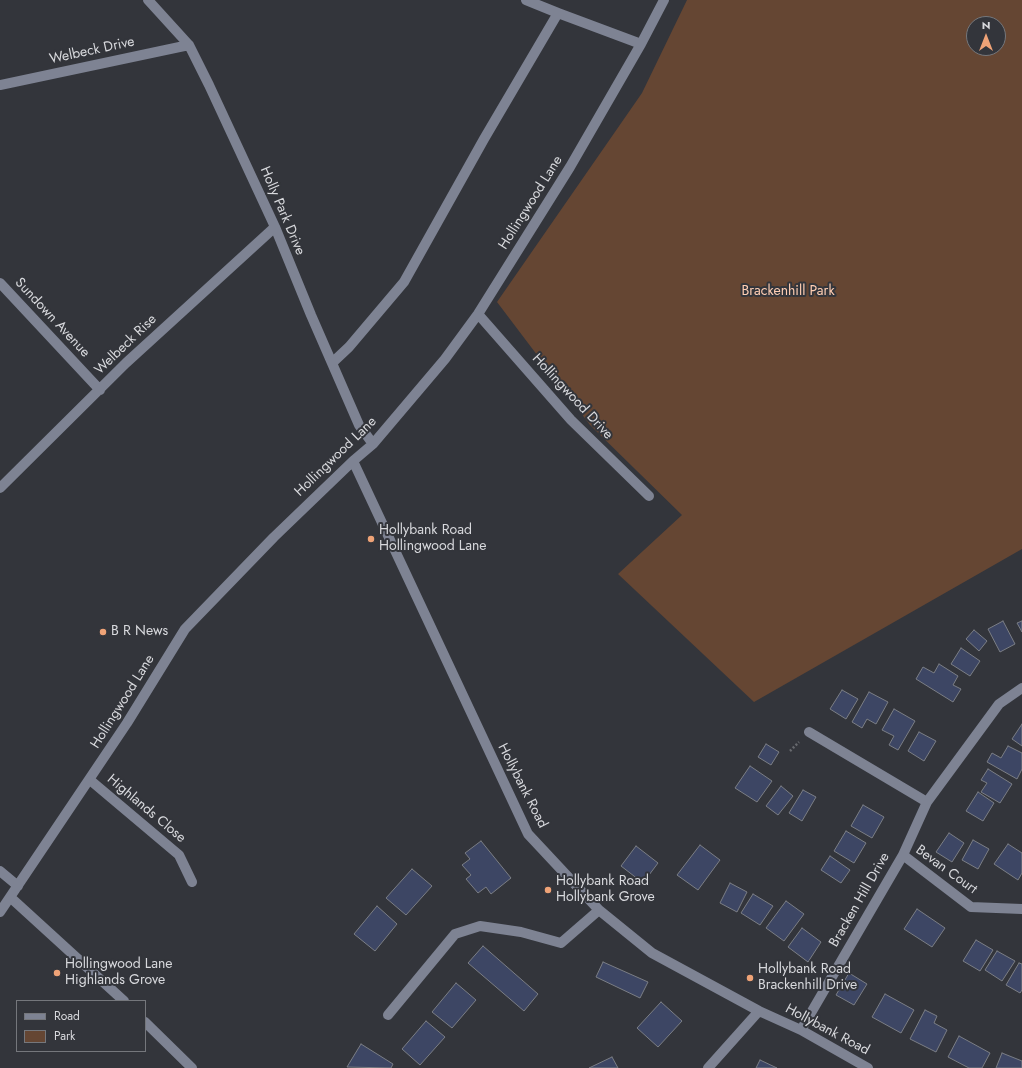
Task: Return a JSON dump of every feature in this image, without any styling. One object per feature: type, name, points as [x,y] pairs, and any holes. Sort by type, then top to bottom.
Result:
[{"type":"street","name":"Holly Park Drive","points":[[148,0],[189,45],[222,112],[275,227],[311,315],[359,425],[373,444]]},
{"type":"street","points":[[526,0],[642,44]]},
{"type":"street","name":"Hollingwood Lane","points":[[0,912],[90,780],[185,629],[274,537],[352,461],[373,444],[445,359],[478,314],[570,167],[642,44],[664,0]]},
{"type":"street","points":[[332,363],[349,347],[404,282],[484,139],[558,13]]},
{"type":"street","name":"Welbeck Drive","points":[[0,85],[189,45]]},
{"type":"street","name":"Welbeck Rise","points":[[0,488],[126,363],[275,227]]},
{"type":"street","name":"Sundown Avenue","points":[[0,283],[100,390]]},
{"type":"street","name":"Hollingwood Drive","points":[[478,314],[571,420],[649,496]]},
{"type":"street","name":"Hollybank Road","points":[[352,461],[528,834],[599,910],[652,954],[759,1011],[801,1030],[868,1068]]},
{"type":"street","name":"Bracken Hill Drive","points":[[801,1030],[903,855],[927,802],[999,704],[1022,688]]},
{"type":"street","points":[[808,732],[927,802]]},
{"type":"street","name":"Highlands Close","points":[[90,780],[179,855],[192,882]]},
{"type":"street","name":"Bevan Court","points":[[903,855],[971,907],[1022,909]]},
{"type":"street","points":[[0,871],[18,886]]},
{"type":"street","points":[[10,897],[123,1000]]},
{"type":"street","points":[[388,1015],[454,934],[480,926],[521,932],[561,943],[599,910]]},
{"type":"street","points":[[708,1068],[759,1011]]},
{"type":"street","points":[[146,1023],[192,1068]]},
{"type":"green space","name":"Brackenhill Park","points":[[687,0],[1022,0],[1022,549],[754,702],[618,574],[682,515],[590,425],[497,302],[642,93]]},
{"type":"building","points":[[1003,621],[1015,644],[1000,652],[988,629]]},
{"type":"building","points":[[1022,621],[1022,632],[1017,623]]},
{"type":"building","points":[[974,630],[987,641],[979,651],[966,639]]},
{"type":"building","points":[[961,648],[980,661],[970,676],[951,664]]},
{"type":"building","points":[[939,664],[958,676],[953,685],[961,689],[953,702],[916,679],[923,667],[934,673]]},
{"type":"building","points":[[842,690],[858,699],[846,719],[830,709]]},
{"type":"building","points":[[869,692],[888,702],[876,724],[867,719],[862,728],[852,722]]},
{"type":"building","points":[[894,709],[915,721],[898,750],[889,745],[894,736],[882,730]]},
{"type":"building","points":[[1022,724],[1022,746],[1012,739]]},
{"type":"building","points":[[919,732],[936,741],[924,761],[908,751]]},
{"type":"building","points":[[766,744],[779,752],[771,765],[758,757]]},
{"type":"building","points":[[1008,746],[1022,753],[1022,769],[1017,779],[987,762],[992,753],[1001,758]]},
{"type":"building","points":[[750,766],[772,781],[757,802],[735,788]]},
{"type":"building","points":[[988,769],[1012,784],[1000,803],[981,792],[987,783],[981,780]]},
{"type":"building","points":[[781,786],[793,796],[778,815],[766,806]]},
{"type":"building","points":[[803,790],[816,797],[802,821],[789,813]]},
{"type":"building","points":[[978,792],[994,803],[983,821],[966,811]]},
{"type":"building","points":[[863,805],[884,817],[872,838],[851,826]]},
{"type":"building","points":[[846,831],[866,843],[854,863],[834,851]]},
{"type":"building","points":[[949,833],[964,843],[952,862],[936,852]]},
{"type":"building","points":[[973,840],[989,849],[978,869],[962,860]]},
{"type":"building","points":[[481,841],[511,878],[491,894],[486,887],[478,893],[466,879],[471,875],[462,865],[470,859],[465,853]]},
{"type":"building","points":[[1008,844],[1022,853],[1022,873],[1018,880],[994,864]]},
{"type":"building","points":[[700,845],[720,860],[698,890],[677,875]]},
{"type":"building","points":[[636,846],[658,863],[643,883],[621,866]]},
{"type":"building","points":[[830,856],[850,870],[841,883],[821,870]]},
{"type":"building","points":[[412,869],[432,886],[406,915],[386,898]]},
{"type":"building","points":[[730,883],[747,892],[737,912],[720,903]]},
{"type":"building","points":[[753,894],[773,906],[760,925],[741,913]]},
{"type":"building","points":[[786,901],[804,914],[784,941],[766,928]]},
{"type":"building","points":[[377,906],[397,924],[375,951],[354,934]]},
{"type":"building","points":[[917,909],[945,928],[932,947],[904,929]]},
{"type":"building","points":[[802,928],[821,942],[808,962],[788,947]]},
{"type":"building","points":[[976,940],[993,950],[980,971],[963,961]]},
{"type":"building","points":[[483,946],[538,994],[524,1011],[468,963]]},
{"type":"building","points":[[997,951],[1015,961],[1002,981],[985,970]]},
{"type":"building","points":[[603,962],[648,982],[640,998],[596,977]]},
{"type":"building","points":[[1019,963],[1022,964],[1022,990],[1020,993],[1006,985]]},
{"type":"building","points":[[849,973],[867,984],[854,1005],[836,995]]},
{"type":"building","points":[[456,983],[476,1000],[452,1028],[432,1012]]},
{"type":"building","points":[[885,994],[914,1010],[901,1033],[872,1017]]},
{"type":"building","points":[[661,1002],[682,1021],[658,1047],[637,1028]]},
{"type":"building","points":[[925,1010],[937,1016],[934,1023],[947,1030],[936,1052],[910,1039]]},
{"type":"building","points":[[426,1021],[445,1037],[420,1065],[402,1049]]},
{"type":"building","points":[[959,1036],[990,1053],[982,1068],[969,1068],[948,1057]]},
{"type":"building","points":[[361,1044],[393,1064],[391,1068],[347,1067]]},
{"type":"building","points":[[1002,1053],[1022,1061],[1022,1068],[996,1068]]},
{"type":"building","points":[[612,1057],[618,1068],[589,1068]]},
{"type":"building","points":[[760,1060],[777,1068],[756,1068]]},
{"type":"place","name":"Hollybank Road Hollingwood Lane","points":[[371,539]]},
{"type":"place","name":"B R News","points":[[103,632]]},
{"type":"place","name":"Hollybank Road Hollybank Grove","points":[[548,890]]},
{"type":"place","name":"Hollingwood Lane Highlands Grove","points":[[57,973]]},
{"type":"place","name":"Hollybank Road Brackenhill Drive","points":[[750,978]]}]
